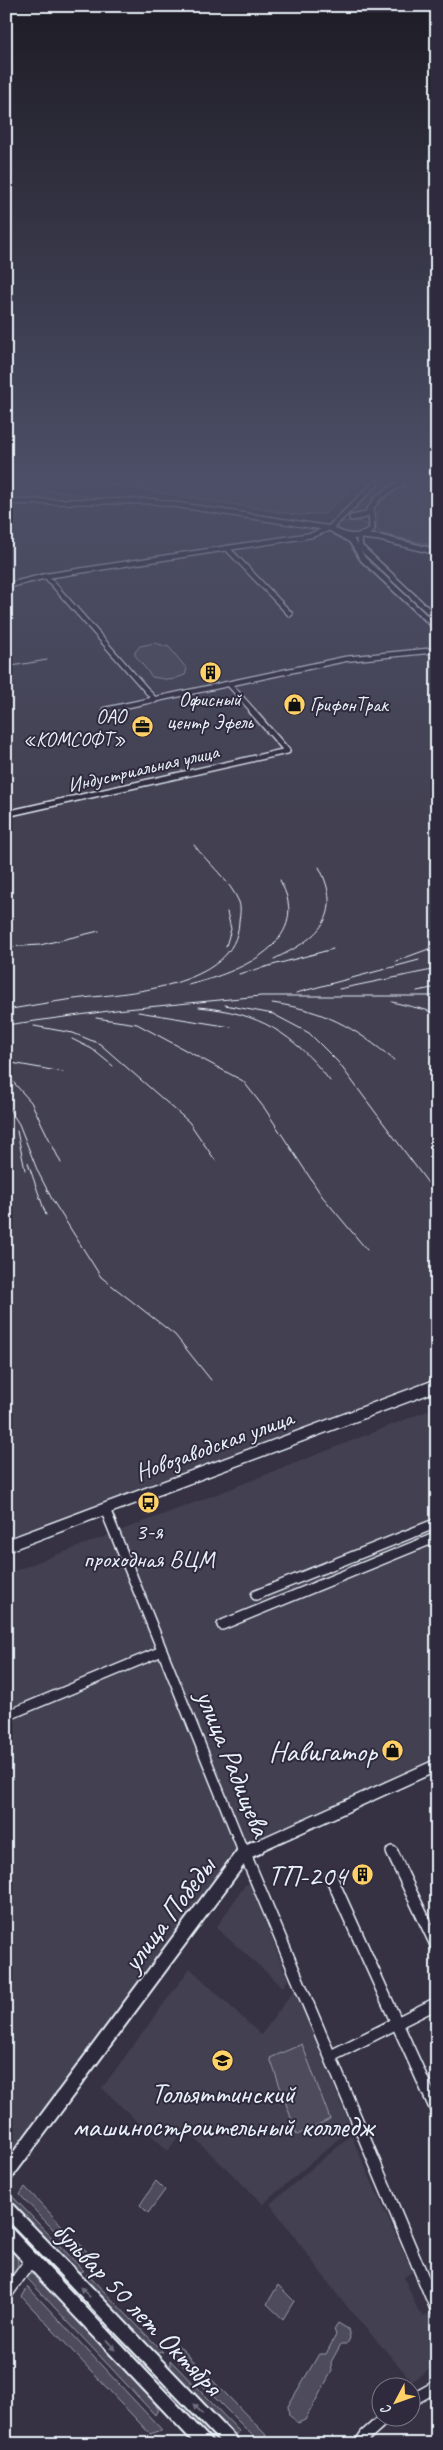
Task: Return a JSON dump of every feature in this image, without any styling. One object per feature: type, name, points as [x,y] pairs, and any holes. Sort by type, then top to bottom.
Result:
[{"type":"main road","points":[[405,597],[437,628]]},
{"type":"main road","points":[[414,597],[437,619]]},
{"type":"main road","name":"Новозаводская улица","points":[[6,1546],[437,1385]]},
{"type":"main road","name":"улица Победы","points":[[6,2174],[244,1854],[435,1770]]},
{"type":"main road","name":"бульвар 50 лет Октября","points":[[6,2208],[232,2444]]},
{"type":"main road","name":"бульвар 50 лет Октября","points":[[6,2233],[205,2444]]},
{"type":"street","points":[[65,597],[155,700]]},
{"type":"street","points":[[274,597],[290,614]]},
{"type":"street","points":[[105,710],[345,659],[437,650]]},
{"type":"street","name":"Индустриальная улица","points":[[6,814],[287,751],[229,684]]},
{"type":"street","name":"улица Радищева","points":[[105,1509],[244,1854],[331,2056],[437,2312]]},
{"type":"street","points":[[256,1595],[437,1523]]},
{"type":"street","points":[[222,1625],[437,1537]]},
{"type":"street","points":[[6,1716],[162,1651]]},
{"type":"street","points":[[392,1852],[437,1947]]},
{"type":"street","points":[[330,1877],[437,2112]]},
{"type":"street","points":[[331,2056],[437,2004]]},
{"type":"street","points":[[6,2295],[31,2260]]},
{"type":"street","points":[[420,2395],[437,2386]]},
{"type":"street","points":[[360,2444],[374,2428]]},
{"type":"shaded area","points":[[6,597],[405,597],[437,628],[437,1385],[6,1546]]},
{"type":"shaded area","points":[[155,643],[169,647],[187,669],[185,675],[171,680],[152,677],[135,655],[135,652],[140,646]]},
{"type":"shaded area","points":[[437,1407],[437,1763],[241,1852],[6,2165],[6,1574],[217,1494]]},
{"type":"shaded area","points":[[252,1882],[262,1908],[260,1909],[288,1980],[283,1987],[216,1928],[245,1885]]},
{"type":"shaded area","name":"Тольяттинский машиностроительный колледж","points":[[190,1968],[261,2035],[295,1989],[351,2128],[263,2204],[184,2128],[168,2151],[102,2088]]},
{"type":"shaded area","points":[[302,2044],[330,2119],[297,2135],[270,2058]]},
{"type":"shaded area","points":[[351,2135],[412,2272],[404,2277],[419,2313],[423,2317],[428,2314],[433,2326],[429,2329],[437,2347],[437,2364],[416,2378],[409,2378],[342,2301],[270,2204]]},
{"type":"shaded area","points":[[156,2181],[165,2190],[148,2213],[140,2205]]},
{"type":"shaded area","points":[[25,2187],[92,2257],[87,2264],[20,2195]]},
{"type":"shaded area","points":[[13,2197],[84,2271],[75,2272],[12,2206]]},
{"type":"shaded area","points":[[6,2216],[223,2444],[212,2444],[6,2227]]},
{"type":"shaded area","points":[[6,2242],[14,2251],[18,2264],[15,2274],[11,2279],[6,2275]]},
{"type":"shaded area","points":[[30,2274],[36,2274],[148,2391],[158,2409],[155,2415],[26,2277]]},
{"type":"shaded area","points":[[87,2274],[163,2352],[154,2354],[86,2283]]},
{"type":"shaded area","points":[[278,2285],[294,2301],[283,2319],[267,2304]]},
{"type":"shaded area","points":[[28,2287],[162,2430],[150,2434],[22,2297]]},
{"type":"shaded area","points":[[338,2323],[348,2329],[350,2338],[347,2344],[341,2344],[331,2362],[332,2371],[305,2420],[298,2423],[289,2415],[288,2406],[319,2354],[326,2354],[336,2335],[334,2329]]},
{"type":"shaded area","points":[[178,2345],[266,2435],[261,2444],[172,2355]]},
{"type":"shaded area","points":[[170,2360],[239,2431],[237,2435],[217,2421],[170,2371]]},
{"type":"railway","points":[[6,667],[47,660]]},
{"type":"railway","points":[[6,1010],[65,1000],[147,990],[199,974],[219,961],[233,944],[239,919],[240,904],[230,887],[194,845]]},
{"type":"railway","points":[[274,959],[303,943],[323,924],[328,913],[329,900],[326,884],[319,867]]},
{"type":"railway","points":[[188,985],[238,968],[270,948],[281,935],[288,920],[288,902],[280,880]]},
{"type":"railway","points":[[226,946],[231,929],[227,912]]},
{"type":"railway","points":[[6,947],[40,945],[99,931]]},
{"type":"railway","points":[[396,961],[437,946]]},
{"type":"railway","points":[[239,974],[333,949]]},
{"type":"railway","points":[[296,993],[419,960]]},
{"type":"railway","points":[[339,989],[437,969]]},
{"type":"railway","points":[[417,991],[437,987]]},
{"type":"railway","points":[[6,1025],[116,1010],[261,996],[437,996]]},
{"type":"railway","points":[[392,1002],[426,1010],[437,1015]]},
{"type":"railway","points":[[272,1003],[323,1015],[352,1029],[394,1060]]},
{"type":"railway","points":[[225,1005],[273,1014],[309,1033],[338,1062],[428,1183]]},
{"type":"railway","points":[[199,1007],[240,1014],[274,1028],[302,1050],[330,1081]]},
{"type":"railway","points":[[138,1012],[231,1027]]},
{"type":"railway","points":[[96,1018],[137,1024],[243,1081],[265,1109],[322,1196],[367,1250]]},
{"type":"railway","points":[[34,1026],[73,1033],[100,1044],[189,1122],[215,1160]]},
{"type":"railway","points":[[72,1039],[92,1049],[113,1066]]},
{"type":"railway","points":[[6,1062],[63,1072]]},
{"type":"railway","points":[[6,1074],[31,1102],[61,1163]]},
{"type":"railway","points":[[6,1104],[19,1124],[38,1172],[53,1201],[101,1277],[175,1335],[211,1380]]},
{"type":"railway","points":[[17,1131],[25,1170]]},
{"type":"railway","points":[[28,1163],[46,1215]]},
{"type":"place","name":"Офисный центр Эфель","points":[[210,673]]},
{"type":"place","name":"ГрифонТрак","points":[[294,704]]},
{"type":"place","name":"ОАО «КОМСОФТ»","points":[[142,727]]},
{"type":"place","name":"3-я проходная ВЦМ","points":[[149,1502]]},
{"type":"place","name":"Навигатор","points":[[393,1751]]},
{"type":"place","name":"ТП-204","points":[[363,1875]]},
{"type":"place","name":"Тольяттинский машиностроительный колледж","points":[[223,2061]]}]
